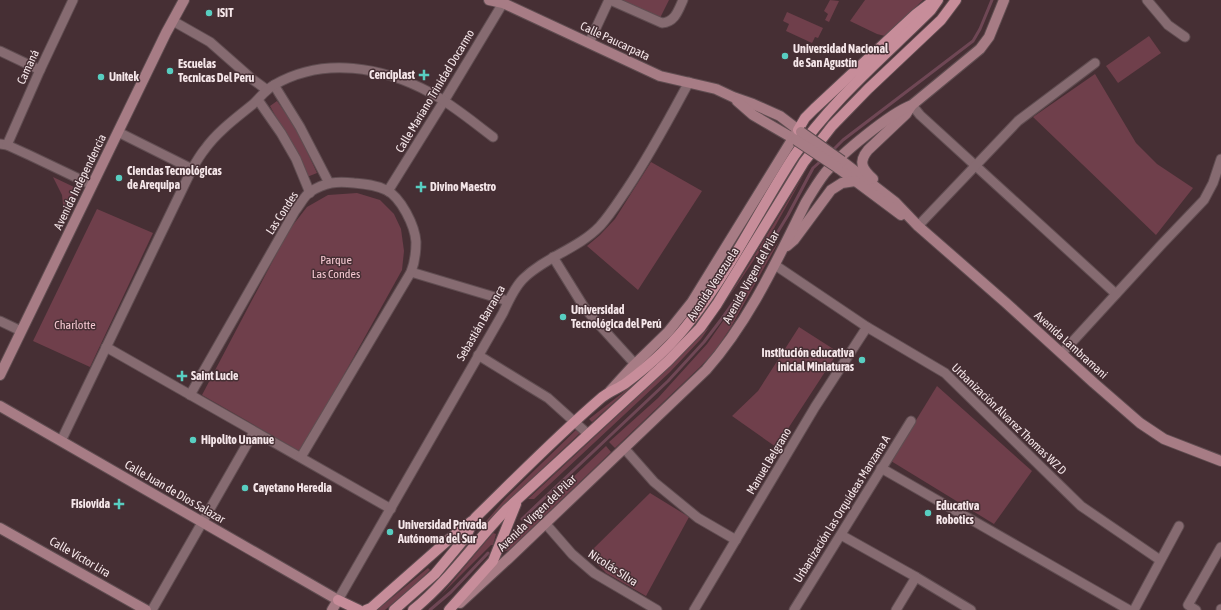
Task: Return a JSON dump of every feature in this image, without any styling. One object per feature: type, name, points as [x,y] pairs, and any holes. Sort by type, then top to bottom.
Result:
[{"type":"main road","name":"Avenida Independencia","points":[[0,375],[184,0]]},
{"type":"main road","name":"Calle Paucarpata","points":[[489,0],[502,3],[660,76],[716,89],[780,116],[797,135],[840,165]]},
{"type":"main road","points":[[797,135],[805,118],[814,109],[916,14],[935,0]]},
{"type":"main road","name":"Avenida Venezuela","points":[[610,391],[625,384],[660,354],[686,326],[712,291],[795,156],[823,119],[860,80],[932,10],[938,0]]},
{"type":"main road","name":"Avenida Venezuela","points":[[413,610],[441,585],[483,534],[588,434],[668,361],[700,328],[717,304],[804,162],[832,126],[868,89],[941,20],[956,0]]},
{"type":"main road","name":"Avenida Virgen del Pilar","points":[[450,610],[488,578],[706,370],[721,353],[755,301],[806,202],[826,172],[845,153],[877,126],[902,109],[912,105],[980,48],[989,37],[1004,0]]},
{"type":"main road","points":[[895,202],[866,173],[862,161],[865,154],[906,114],[912,105]]},
{"type":"main road","name":"Avenida Venezuela","points":[[394,610],[435,574],[465,538],[475,518],[575,422],[610,391],[668,332],[692,302],[797,135]]},
{"type":"main road","name":"Avenida Lambramani","points":[[840,165],[895,202],[918,226],[1094,383],[1152,432],[1164,439],[1221,461]]},
{"type":"main road","name":"Avenida Lambramani","points":[[840,165],[855,181],[918,226]]},
{"type":"main road","points":[[782,250],[794,240],[831,190],[842,183],[855,181]]},
{"type":"main road","name":"Calle Juan de Dios Salazar","points":[[0,406],[338,600]]},
{"type":"main road","points":[[450,610],[493,561],[518,500]]},
{"type":"main road","points":[[366,610],[371,608],[475,518]]},
{"type":"main road","name":"Calle Víctor Lira","points":[[0,528],[146,610]]},
{"type":"main road","points":[[338,600],[358,610]]},
{"type":"main road","name":"Sebastián Barranca","points":[[332,610],[338,600]]},
{"type":"street","name":"Camaná","points":[[3,144],[73,0]]},
{"type":"street","points":[[589,43],[610,0],[662,23],[668,23],[674,19],[683,0]]},
{"type":"street","points":[[1147,0],[1168,25],[1185,37]]},
{"type":"street","name":"Calle Mariano Trinidad Docarmo","points":[[388,191],[444,101],[502,3]]},
{"type":"street","points":[[173,21],[210,42],[252,79],[271,88],[300,126],[329,183]]},
{"type":"street","points":[[0,51],[40,70]]},
{"type":"street","points":[[918,226],[975,165],[1025,115],[1095,63]]},
{"type":"street","points":[[61,441],[192,169],[205,149],[215,138],[271,88],[286,80],[318,70],[332,68],[364,69],[405,80],[444,101],[493,137]]},
{"type":"street","name":"Sebastián Barranca","points":[[338,600],[508,301],[522,280],[534,270],[586,239],[612,212],[651,152],[689,82]]},
{"type":"street","points":[[258,100],[281,133],[296,159],[310,192]]},
{"type":"street","points":[[912,105],[920,115],[1116,294]]},
{"type":"street","points":[[118,132],[192,169]]},
{"type":"street","points":[[3,144],[92,185]]},
{"type":"street","points":[[1062,353],[1204,200],[1213,183],[1221,159]]},
{"type":"street","name":"Las Condes","points":[[190,395],[295,211],[310,192],[337,181],[371,185],[388,191],[398,200],[406,211],[416,241],[412,272],[301,457]]},
{"type":"street","points":[[553,258],[589,313],[635,364]]},
{"type":"street","name":"Urbanización Alvarez Thomas WZ D","points":[[775,264],[867,327],[945,373],[1081,506],[1160,560]]},
{"type":"street","points":[[412,272],[508,301]]},
{"type":"street","points":[[0,321],[21,331]]},
{"type":"street","name":"Manuel Belgrano","points":[[694,610],[815,408],[867,327]]},
{"type":"street","points":[[106,348],[391,509]]},
{"type":"street","points":[[478,355],[548,398],[588,434]]},
{"type":"street","name":"Urbanización las Orquídeas Manzana A","points":[[794,610],[911,421]]},
{"type":"street","points":[[152,610],[254,432]]},
{"type":"street","points":[[624,448],[654,482],[698,518],[736,540]]},
{"type":"street","points":[[881,468],[1129,610]]},
{"type":"street","name":"Nicolás SIlva","points":[[545,523],[572,554],[594,573],[657,610]]},
{"type":"street","points":[[1134,610],[1179,526]]},
{"type":"street","points":[[841,535],[971,610]]},
{"type":"street","points":[[1196,610],[1188,605],[1221,548]]},
{"type":"street","points":[[896,610],[916,577]]},
{"type":"green space","points":[[621,0],[669,0],[660,18]]},
{"type":"green space","points":[[830,0],[839,1],[829,22],[825,20],[828,14],[824,11]]},
{"type":"green space","points":[[865,0],[923,0],[885,36],[877,34],[850,21]]},
{"type":"green space","points":[[787,12],[823,28],[818,38],[815,37],[812,43],[786,31],[789,24],[783,21]]},
{"type":"green space","points":[[1149,36],[1161,53],[1118,83],[1106,66]]},
{"type":"green space","points":[[1095,74],[1136,143],[1157,164],[1193,188],[1156,235],[1033,117]]},
{"type":"green space","points":[[277,101],[296,128],[317,173],[307,177],[270,106]]},
{"type":"green space","points":[[651,162],[702,191],[638,290],[587,246],[615,219]]},
{"type":"green space","points":[[805,173],[768,239],[727,300]]},
{"type":"green space","points":[[53,177],[74,187],[76,191],[64,214],[62,195]]},
{"type":"green space","name":"Parque Las Condes","points":[[357,193],[380,200],[394,214],[401,229],[404,251],[402,270],[301,452],[202,395],[289,230],[307,207],[328,195]]},
{"type":"green space","name":"Charlotte","points":[[97,209],[153,233],[90,367],[33,341]]},
{"type":"green space","points":[[779,241],[731,327],[715,351],[615,448],[609,442],[658,398],[707,344]]},
{"type":"green space","points":[[710,326],[701,339],[670,372],[534,499],[528,499],[675,362]]},
{"type":"green space","points":[[799,327],[838,352],[776,447],[732,416],[758,391]]},
{"type":"green space","points":[[639,380],[592,422],[589,419]]},
{"type":"green space","points":[[937,386],[1032,471],[994,524],[891,461]]},
{"type":"green space","points":[[577,429],[580,433],[476,533],[506,498]]},
{"type":"green space","points":[[606,446],[611,452],[510,549],[507,551],[504,550],[504,545],[532,519],[531,517]]},
{"type":"green space","points":[[650,493],[689,517],[646,596],[606,573],[588,554]]},
{"type":"green space","points":[[493,533],[496,534],[493,545],[491,545],[441,595]]},
{"type":"green space","points":[[428,568],[430,570],[385,610],[377,610]]},
{"type":"waterway","points":[[832,151],[843,140],[973,41],[980,29],[992,0]]},
{"type":"waterway","points":[[522,519],[668,381],[704,342],[745,286],[788,215],[813,168],[822,160]]},
{"type":"waterway","points":[[430,610],[451,592],[488,553]]},
{"type":"place","name":"ISIT","points":[[209,13]]},
{"type":"place","name":"Universidad Nacional de San Agustín","points":[[785,56]]},
{"type":"place","name":"Escuelas Tecnicas Del Peru","points":[[170,71]]},
{"type":"place","name":"Cenciplast","points":[[424,75]]},
{"type":"place","name":"Unitek","points":[[101,77]]},
{"type":"place","name":"Ciencias Tecnológicas de Arequipa","points":[[119,178]]},
{"type":"place","name":"Divino Maestro","points":[[421,187]]},
{"type":"place","name":"Universidad Tecnológica del Perú","points":[[563,317]]},
{"type":"place","name":"Institución educativa inicial Miniaturas","points":[[862,360]]},
{"type":"place","name":"Saint Lucie","points":[[182,376]]},
{"type":"place","name":"Hipolito Unanue","points":[[193,440]]},
{"type":"place","name":"Cayetano Heredia","points":[[245,488]]},
{"type":"place","name":"Fisiovida","points":[[119,504]]},
{"type":"place","name":"Educativa Robotics","points":[[928,513]]},
{"type":"place","name":"Universidad Privada Autónoma del Sur","points":[[390,532]]}]
